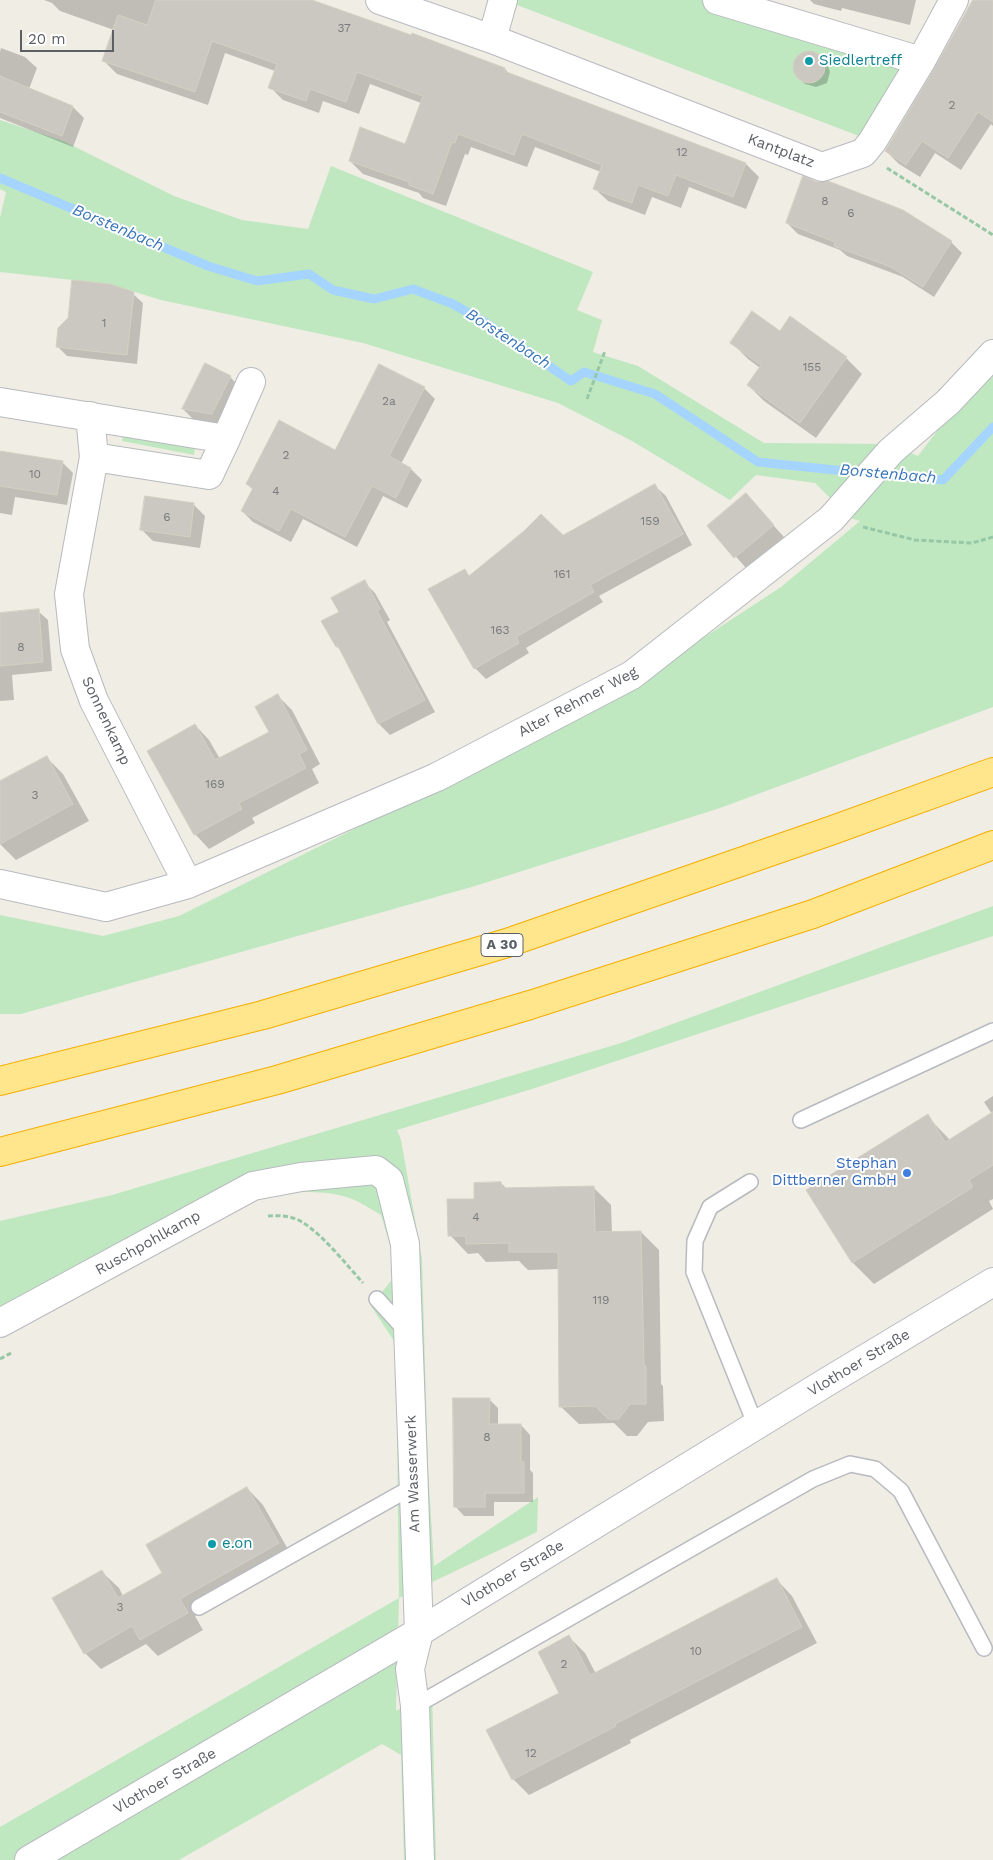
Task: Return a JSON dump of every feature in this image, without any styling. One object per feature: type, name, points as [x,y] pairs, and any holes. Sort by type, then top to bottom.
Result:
[{"type":"highway","name":"A 30","points":[[0,1081],[263,1015],[507,943],[820,835],[993,772]]},
{"type":"highway","points":[[0,1152],[277,1080],[530,1005],[813,914],[993,845]]},
{"type":"street","name":"Kantplatz","points":[[380,0],[492,39],[822,167],[863,153]]},
{"type":"street","points":[[492,39],[504,0]]},
{"type":"street","points":[[717,0],[921,60]]},
{"type":"street","points":[[863,153],[872,142],[921,60],[954,0]]},
{"type":"street","name":"Alter Rehmer Weg","points":[[0,884],[106,907],[188,884],[437,777],[632,675],[831,519],[891,451],[948,402],[993,354]]},
{"type":"street","points":[[94,457],[209,475],[251,382]]},
{"type":"street","points":[[0,402],[226,439]]},
{"type":"street","name":"Sonnenkamp","points":[[90,416],[94,457],[69,594],[75,649],[94,701],[188,884]]},
{"type":"street","name":"Am Wasserwerk","points":[[301,1177],[376,1170],[390,1180],[405,1244],[419,1632],[410,1668],[415,1706],[420,1860]]},
{"type":"street","name":"Ruschpohlkamp","points":[[0,1323],[253,1186],[301,1177]]},
{"type":"street","name":"Vlothoer Straße","points":[[30,1860],[419,1632],[993,1282]]},
{"type":"lane","points":[[801,1120],[993,1031]]},
{"type":"lane","points":[[750,1182],[710,1207],[695,1240],[694,1272],[756,1426]]},
{"type":"lane","points":[[376,1299],[408,1334]]},
{"type":"lane","points":[[415,1706],[813,1478],[850,1464],[875,1469],[901,1491],[984,1648]]},
{"type":"lane","points":[[199,1607],[414,1486]]},
{"type":"path","points":[[863,153],[993,235]]},
{"type":"path","points":[[587,399],[606,351]]},
{"type":"path","points":[[831,519],[915,540],[972,543],[993,536]]},
{"type":"path","points":[[263,1216],[280,1216],[301,1221],[324,1242],[376,1299]]},
{"type":"path","points":[[0,1359],[17,1350]]},
{"type":"green space","points":[[504,0],[715,0],[920,61],[872,141]]},
{"type":"green space","points":[[0,120],[63,141],[174,196],[242,220],[308,229],[331,166],[593,272],[577,310],[602,320],[593,352],[638,366],[764,443],[889,444],[918,456],[957,405],[993,373],[993,707],[720,808],[475,886],[21,1014],[0,1014],[0,915],[103,936],[179,916],[437,788],[633,684],[781,587],[860,521],[850,518],[815,483],[756,475],[730,500],[632,441],[558,403],[363,343],[161,300],[109,284],[0,272],[0,218],[6,192],[0,189]]},
{"type":"green space","points":[[124,429],[196,441],[194,455],[122,441]]},
{"type":"green space","points":[[993,906],[993,936],[532,1089],[397,1130],[401,1140],[422,1259],[428,1467],[434,1566],[538,1497],[537,1532],[399,1598],[396,1344],[371,1306],[398,1272],[381,1215],[353,1199],[332,1194],[300,1192],[256,1195],[0,1336],[0,1221],[112,1195],[621,1043]]},
{"type":"green space","points":[[399,1598],[396,1711],[432,1689],[436,1860],[404,1860],[401,1755],[382,1744],[179,1860],[0,1860],[0,1827]]},
{"type":"building","points":[[156,0],[312,0],[411,35],[412,33],[505,68],[504,71],[746,163],[733,197],[676,175],[668,196],[638,185],[632,203],[593,189],[602,165],[522,134],[514,155],[458,134],[455,143],[452,142],[433,194],[409,185],[409,182],[349,161],[360,127],[405,144],[423,96],[357,72],[346,102],[310,89],[306,101],[268,88],[277,64],[212,41],[195,92],[102,61],[118,15],[147,25]]},
{"type":"building","points":[[973,0],[993,0],[993,122],[978,112],[948,158],[922,141],[906,165],[885,151]]},
{"type":"building","name":"Siedlertreff","points":[[809,51],[820,56],[825,67],[820,78],[809,83],[798,78],[793,67],[798,56]]},
{"type":"building","points":[[0,76],[73,106],[62,136],[0,112]]},
{"type":"building","points":[[803,176],[817,182],[828,181],[903,210],[952,241],[923,287],[891,267],[834,246],[835,242],[786,223]]},
{"type":"building","points":[[72,280],[110,284],[134,292],[127,355],[56,347],[58,328],[68,318]]},
{"type":"building","points":[[752,311],[780,331],[790,316],[847,357],[800,423],[747,385],[761,365],[730,343]]},
{"type":"building","points":[[205,363],[231,376],[212,414],[182,409]]},
{"type":"building","points":[[379,364],[425,387],[389,456],[411,468],[396,498],[372,486],[345,537],[291,509],[279,531],[241,511],[253,488],[246,484],[279,420],[335,450]]},
{"type":"building","points":[[0,451],[63,461],[57,495],[0,486]]},
{"type":"building","points":[[655,484],[683,534],[590,585],[594,592],[516,637],[519,643],[474,669],[428,589],[465,569],[469,576],[524,531],[541,514],[563,535]]},
{"type":"building","points":[[746,493],[774,525],[734,558],[707,526]]},
{"type":"building","points":[[145,496],[194,503],[190,537],[140,530]]},
{"type":"building","points":[[365,580],[380,609],[377,611],[425,700],[378,724],[338,646],[336,647],[321,621],[339,612],[331,598]]},
{"type":"building","points":[[39,609],[43,662],[0,666],[0,613]]},
{"type":"building","points":[[278,694],[307,750],[299,754],[306,768],[239,803],[242,809],[194,835],[147,751],[195,724],[215,760],[269,732],[255,707]]},
{"type":"building","points":[[47,756],[73,804],[0,844],[0,781]]},
{"type":"building","name":"Stephan Dittberner GmbH","points":[[993,1112],[993,1165],[969,1180],[973,1187],[852,1263],[806,1190],[928,1114],[945,1142]]},
{"type":"building","points":[[501,1182],[502,1188],[594,1186],[595,1232],[641,1231],[646,1404],[630,1404],[619,1419],[608,1419],[595,1406],[559,1407],[558,1252],[509,1252],[509,1243],[466,1244],[466,1236],[448,1236],[447,1199],[474,1199],[474,1183]]},
{"type":"building","points":[[453,1398],[490,1398],[489,1424],[521,1424],[521,1462],[524,1462],[524,1493],[485,1493],[485,1507],[454,1507]]},
{"type":"building","points":[[247,1487],[279,1543],[180,1599],[188,1613],[140,1640],[132,1626],[84,1654],[52,1598],[102,1570],[118,1598],[162,1573],[146,1545]]},
{"type":"building","points":[[777,1578],[802,1627],[512,1780],[486,1730],[559,1693],[538,1652],[569,1635],[590,1675]]},
{"type":"waterway","name":"Borstenbach","points":[[0,178],[208,266],[257,281],[309,274],[333,290],[374,299],[413,289],[453,304],[486,323],[571,381],[584,372],[655,394],[758,462],[864,473]]},
{"type":"waterway","name":"Borstenbach","points":[[877,474],[943,480],[993,427]]},
{"type":"place","name":"Siedlertreff","points":[[809,61]]},
{"type":"place","name":"Stephan Dittberner GmbH","points":[[907,1173]]},
{"type":"place","name":"e.on","points":[[212,1544]]}]
